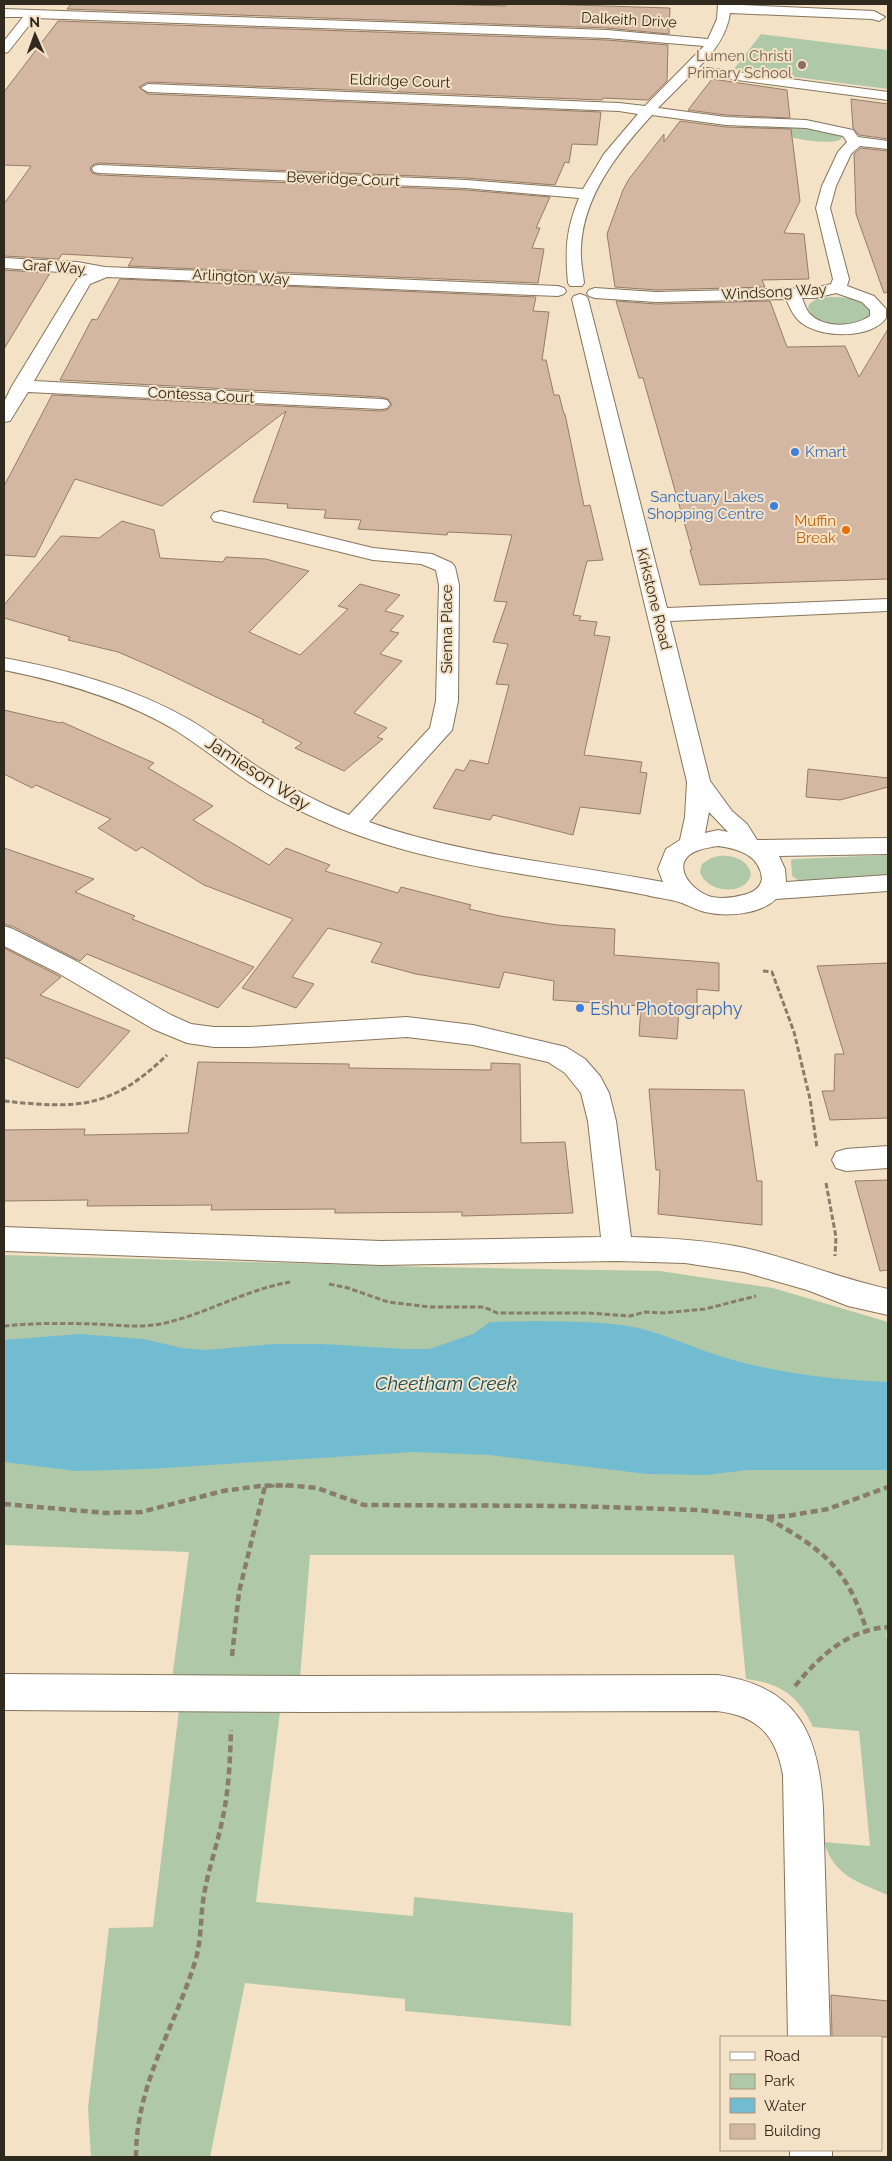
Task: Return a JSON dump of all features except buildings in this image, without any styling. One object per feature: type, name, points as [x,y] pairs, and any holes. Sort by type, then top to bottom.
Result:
[{"type":"street","points":[[46,14],[54,4]]},
{"type":"street","points":[[724,6],[874,15],[879,17]]},
{"type":"street","name":"Kirkstone Road","points":[[691,843],[697,817],[699,782],[658,615],[584,291],[572,263],[580,215],[586,194],[612,151],[690,70],[713,43],[721,27],[724,6]]},
{"type":"street","name":"Dalkeith Drive","points":[[4,13],[616,35],[713,43]]},
{"type":"street","points":[[4,50],[32,14]]},
{"type":"street","points":[[690,70],[888,96]]},
{"type":"street","name":"Eldridge Court","points":[[148,88],[604,106],[650,110]]},
{"type":"street","points":[[650,110],[726,121],[766,121],[825,127],[848,133],[852,144]]},
{"type":"street","points":[[726,121],[792,138]]},
{"type":"street","points":[[830,142],[888,145]]},
{"type":"street","name":"Windsong Way","points":[[584,291],[656,297],[820,292],[837,288],[841,283],[841,279],[823,208],[829,186],[852,144]]},
{"type":"street","name":"Beveridge Court","points":[[98,169],[466,184],[586,194]]},
{"type":"street","name":"Graf Way","points":[[4,263],[77,266],[105,272]]},
{"type":"street","name":"Arlington Way","points":[[4,417],[84,281],[105,272],[558,291],[568,298],[584,291]]},
{"type":"street","points":[[792,293],[801,314],[811,322],[823,326],[854,329],[874,323],[878,318],[878,309],[868,299],[837,288]]},
{"type":"street","name":"Contessa Court","points":[[21,386],[381,405]]},
{"type":"street","name":"Sienna Place","points":[[220,519],[373,554],[425,558],[445,567],[449,585],[448,692],[441,730],[352,826]]},
{"type":"street","points":[[658,615],[888,605]]},
{"type":"street","name":"Jamieson Way","points":[[4,664],[77,681],[140,704],[203,738],[275,788],[314,810],[352,826],[405,844],[448,855],[528,869],[577,874],[685,894]]},
{"type":"street","name":"Kirkstone Road","points":[[699,782],[724,816],[740,829],[751,847]]},
{"type":"street","name":"Jamieson Way","points":[[577,874],[652,866],[672,859],[680,850],[691,843],[718,838],[751,847],[888,846]]},
{"type":"street","points":[[751,847],[767,858],[773,869],[774,881],[768,892]]},
{"type":"street","name":"Jamieson Way","points":[[672,859],[671,877],[676,886],[698,902],[714,906],[746,905],[759,900],[768,892],[888,883]]},
{"type":"street","points":[[4,935],[67,967],[162,1022],[187,1033],[214,1037],[249,1037],[407,1027],[473,1035],[556,1054],[575,1066],[590,1083],[595,1093],[602,1121],[617,1249]]},
{"type":"street","points":[[830,1164],[888,1157]]},
{"type":"street","points":[[4,1240],[381,1253],[617,1249],[684,1251],[715,1255],[778,1269],[848,1292],[888,1302]]},
{"type":"street","points":[[4,1692],[232,1694],[717,1693],[751,1700],[772,1714],[788,1733],[795,1747],[802,1786],[809,2036]]},
{"type":"path","points":[[763,971],[772,972],[790,1017],[810,1099],[815,1140],[830,1164],[836,1248],[835,1257],[824,1283]]},
{"type":"path","points":[[4,1101],[65,1106],[95,1102],[111,1097],[122,1092],[150,1072],[187,1033]]},
{"type":"path","points":[[4,1326],[84,1324],[140,1327],[187,1316],[275,1284],[299,1282]]},
{"type":"path","points":[[322,1283],[348,1288],[388,1302],[430,1307],[484,1308],[497,1313],[588,1313],[630,1316],[644,1312],[705,1309],[760,1296]]},
{"type":"path","points":[[4,1504],[121,1514],[161,1508],[236,1488],[265,1486],[311,1487],[354,1504],[571,1506],[698,1510],[765,1517],[787,1516],[828,1509],[888,1487]]},
{"type":"path","points":[[136,2157],[141,2108],[150,2079],[186,1991],[196,1959],[204,1896],[220,1831],[230,1772],[233,1625],[265,1486]]},
{"type":"path","points":[[765,1517],[807,1542],[836,1567],[848,1583],[866,1629]]},
{"type":"path","points":[[772,1714],[816,1661],[835,1646],[866,1629],[888,1627]]},
{"type":"green space","points":[[761,34],[888,50],[888,89],[734,69]]},
{"type":"green space","points":[[748,125],[811,128],[835,133],[842,137],[840,140],[819,142],[781,135]]},
{"type":"green space","points":[[831,297],[859,301],[871,313],[869,319],[844,325],[820,322],[813,317],[808,309],[809,304],[818,298]]},
{"type":"green space","points":[[888,855],[888,876],[799,881],[792,876],[791,860],[794,859]]},
{"type":"green space","points":[[719,856],[734,857],[743,861],[751,874],[748,881],[742,886],[726,890],[717,888],[704,879],[700,872],[702,864],[711,858]]},
{"type":"green space","points":[[4,1255],[428,1267],[660,1271],[773,1288],[888,1322],[888,1633],[886,1633],[888,1646],[888,1895],[848,1876],[834,1863],[828,1854],[824,1842],[870,1846],[859,1731],[813,1727],[795,1699],[787,1693],[769,1684],[746,1679],[734,1555],[310,1555],[300,1678],[280,1712],[256,1902],[413,1916],[414,1897],[573,1913],[571,2026],[405,2011],[405,1999],[245,1983],[210,2157],[91,2157],[88,2108],[109,1928],[153,1927],[179,1710],[172,1679],[189,1552],[4,1545]]},
{"type":"water","name":"Cheetham Creek","points":[[490,1322],[597,1323],[633,1327],[743,1363],[846,1380],[888,1382],[888,1470],[747,1470],[707,1475],[647,1474],[490,1455],[413,1452],[149,1469],[76,1471],[4,1462],[4,1340],[80,1334],[143,1339],[182,1348],[207,1350],[274,1344],[323,1344],[429,1349],[473,1334]]},
{"type":"place","name":"Lumen Christi Primary School","points":[[802,65]]},
{"type":"place","name":"Kmart","points":[[795,452]]},
{"type":"place","name":"Sanctuary Lakes Shopping Centre","points":[[774,506]]},
{"type":"place","name":"Muffin Break","points":[[846,530]]},
{"type":"place","name":"Eshu Photography","points":[[580,1008]]}]
